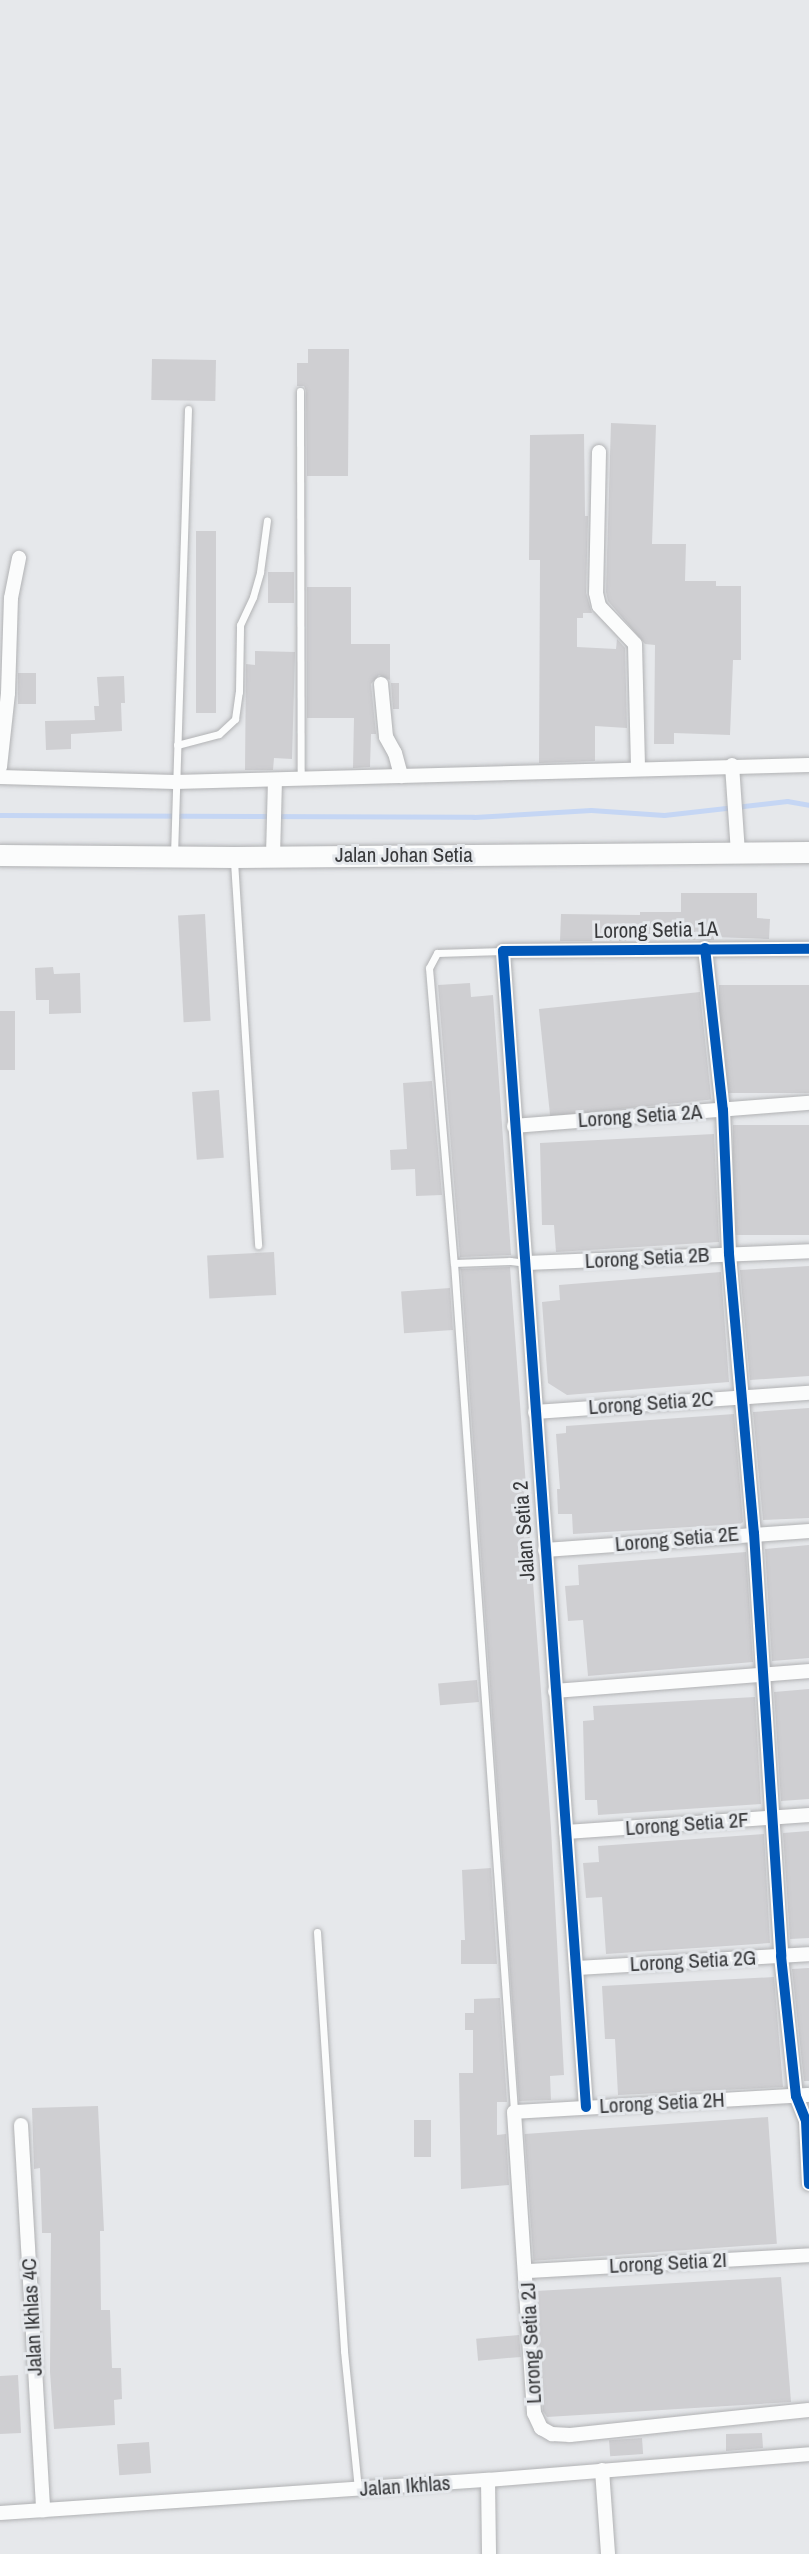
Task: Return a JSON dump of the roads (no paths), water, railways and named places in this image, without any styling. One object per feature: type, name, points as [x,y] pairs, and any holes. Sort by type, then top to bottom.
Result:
[{"type":"main road","name":"Jalan Johan Setia","points":[[0,855],[234,857],[809,852]]},
{"type":"street","points":[[599,452],[596,593],[599,606],[635,644],[638,768]]},
{"type":"street","points":[[0,767],[8,694],[11,598],[19,558]]},
{"type":"street","points":[[381,684],[386,737],[395,753],[401,776]]},
{"type":"street","points":[[0,777],[275,787],[301,778],[638,768],[733,771],[809,765]]},
{"type":"street","points":[[733,771],[738,852]]},
{"type":"street","points":[[273,856],[275,787]]},
{"type":"street","points":[[705,948],[723,1110],[729,1254],[744,1396],[781,1955],[806,2121],[809,2184]]},
{"type":"street","name":"Lorong Setia 1A","points":[[503,951],[809,949]]},
{"type":"street","name":"Jalan Setia 2","points":[[503,951],[513,1126],[528,1263],[535,1412],[586,2107]]},
{"type":"street","name":"Lorong Setia 2A","points":[[513,1126],[809,1103]]},
{"type":"street","name":"Lorong Setia 2B","points":[[528,1263],[809,1251]]},
{"type":"street","name":"Lorong Setia 2C","points":[[535,1412],[809,1393]]},
{"type":"street","name":"Lorong Setia 2E","points":[[545,1550],[809,1531]]},
{"type":"street","points":[[555,1691],[809,1671]]},
{"type":"street","name":"Lorong Setia 2F","points":[[566,1832],[809,1815]]},
{"type":"street","name":"Lorong Setia 2G","points":[[576,1968],[809,1954]]},
{"type":"street","name":"Lorong Setia 2H","points":[[514,2112],[802,2095]]},
{"type":"street","name":"Lorong Setia 2J","points":[[514,2112],[527,2271],[534,2413],[546,2432],[570,2435],[809,2410]]},
{"type":"street","name":"Jalan Ikhlas 4C","points":[[21,2125],[43,2510]]},
{"type":"street","name":"Lorong Setia 2I","points":[[527,2271],[809,2255]]},
{"type":"street","name":"Jalan Ikhlas","points":[[0,2513],[488,2480],[809,2454]]},
{"type":"street","points":[[602,2470],[608,2554]]},
{"type":"street","points":[[488,2480],[489,2554]]},
{"type":"lane","points":[[300,391],[301,778]]},
{"type":"lane","points":[[174,855],[188,409]]},
{"type":"lane","points":[[177,745],[219,734],[235,719],[239,692],[240,625],[253,597],[260,572],[267,520]]},
{"type":"lane","points":[[234,857],[258,1245]]},
{"type":"lane","points":[[503,951],[437,953],[430,962],[514,2112]]},
{"type":"lane","points":[[454,1263],[528,1263]]},
{"type":"lane","points":[[317,1932],[344,2351],[358,2489]]},
{"type":"waterway","points":[[0,815],[474,817],[591,810],[664,815],[787,801],[809,805]]}]
